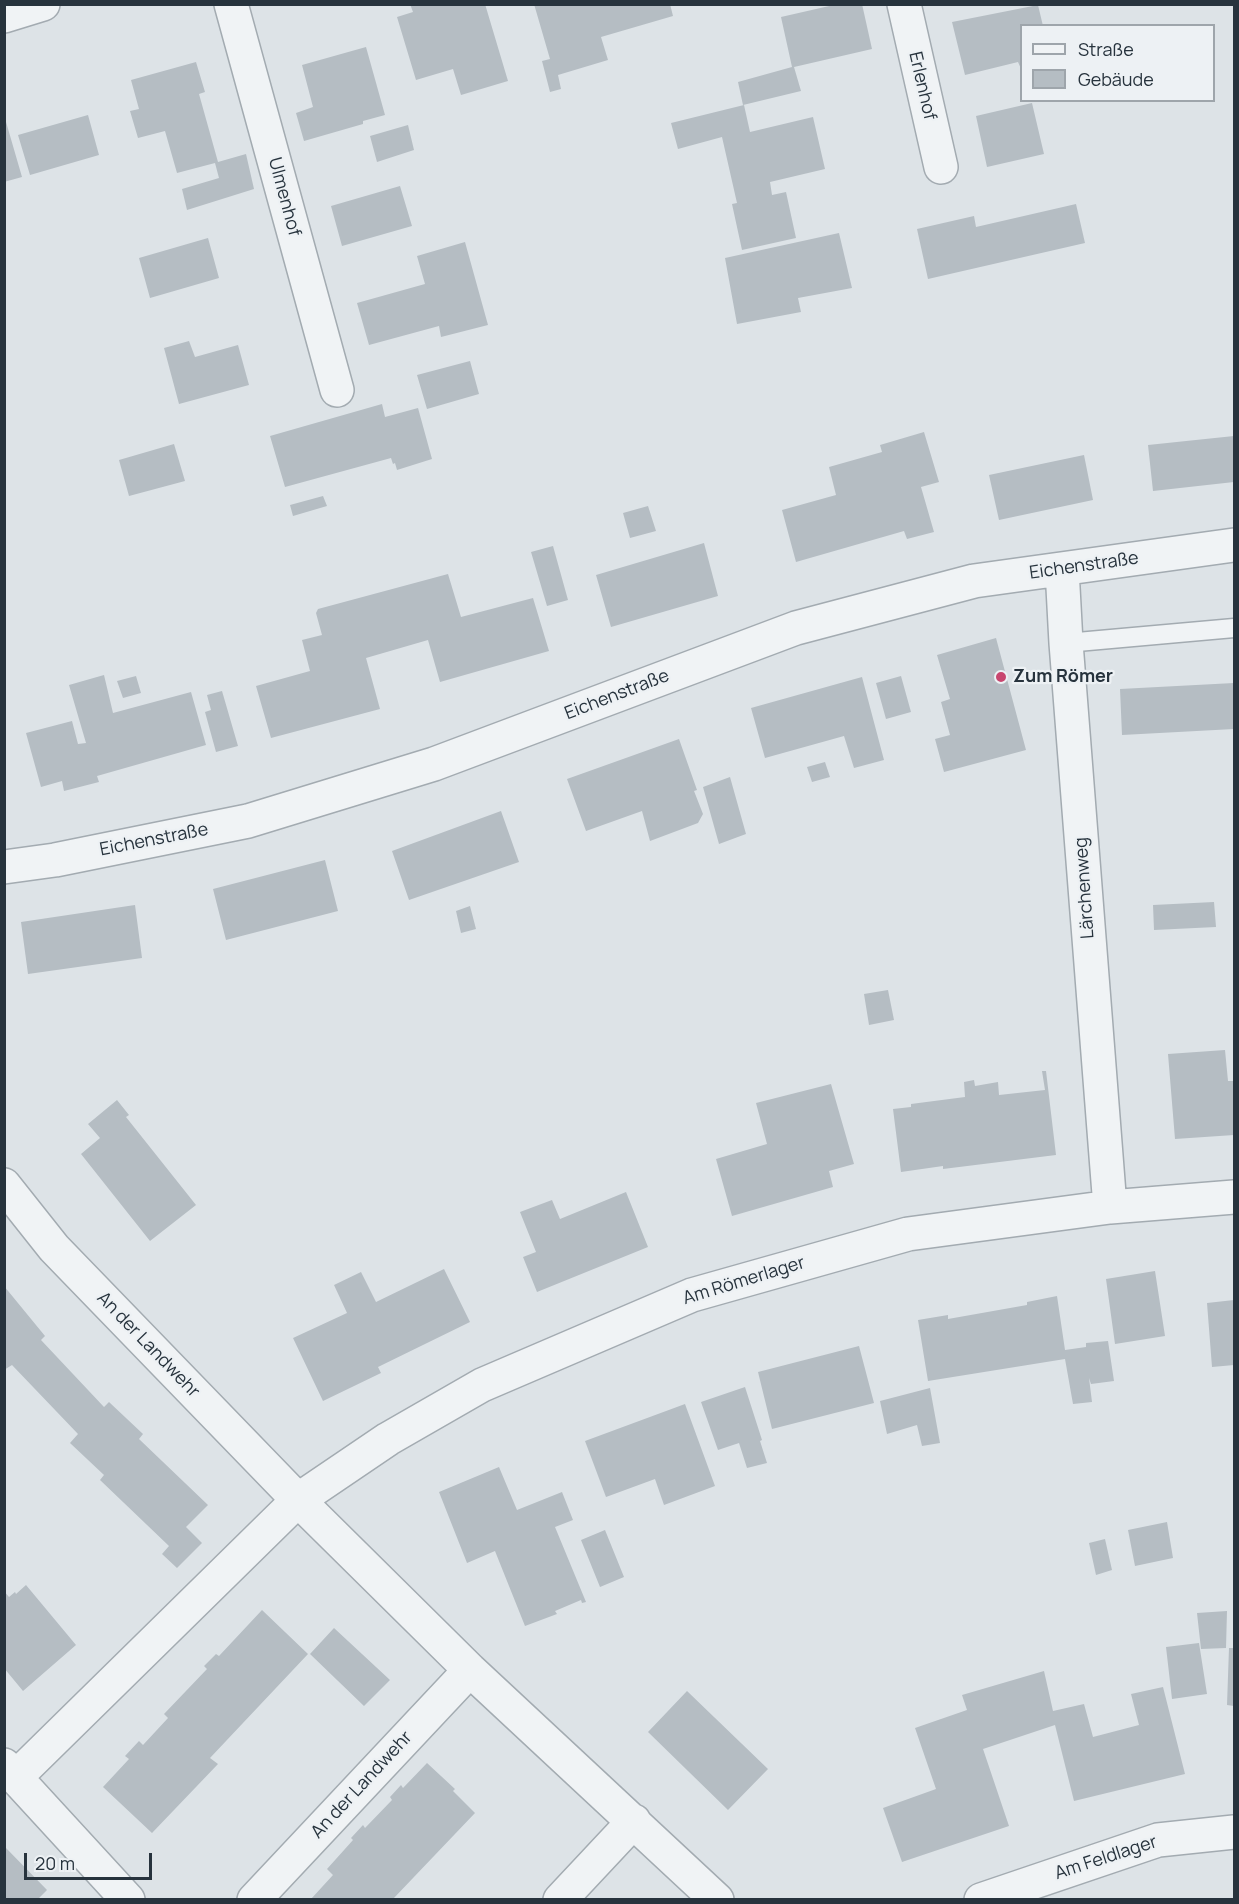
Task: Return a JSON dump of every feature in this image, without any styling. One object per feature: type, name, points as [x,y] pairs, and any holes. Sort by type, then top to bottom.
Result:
[{"type":"street","points":[[4,16],[43,4]]},
{"type":"street","name":"Ulmenhof","points":[[231,4],[337,390]]},
{"type":"street","name":"Erlenhof","points":[[904,4],[941,167]]},
{"type":"street","name":"Eichenstraße","points":[[4,867],[55,860],[248,821],[434,764],[796,628],[974,581],[1234,544]]},
{"type":"street","name":"Lärchenweg","points":[[1062,569],[1110,1208]]},
{"type":"street","name":"An der Landwehr","points":[[4,1185],[54,1248],[298,1500],[470,1670],[717,1899]]},
{"type":"street","name":"Am Römerlager","points":[[298,1500],[388,1439],[482,1385],[692,1295],[908,1234],[1110,1208],[1234,1197]]},
{"type":"street","points":[[128,1899],[10,1771],[298,1500]]},
{"type":"street","name":"An der Landwehr","points":[[254,1899],[470,1670]]},
{"type":"street","points":[[560,1899],[634,1821]]},
{"type":"street","name":"Am Feldlager","points":[[981,1899],[1158,1840],[1234,1832]]},
{"type":"lane","points":[[1066,643],[1234,628]]},
{"type":"building","points":[[410,4],[485,4],[508,81],[461,95],[453,69],[416,80],[397,17],[413,12]]},
{"type":"building","points":[[534,4],[670,4],[673,16],[601,37],[608,60],[558,75],[561,89],[550,92],[542,61],[550,59]]},
{"type":"building","points":[[838,4],[862,4],[872,49],[794,67],[801,91],[743,105],[738,82],[792,67],[781,17]]},
{"type":"building","points":[[1038,5],[1043,24],[1020,24],[1020,66],[1018,62],[965,75],[952,22]]},
{"type":"building","points":[[366,47],[385,115],[363,121],[363,124],[304,141],[296,113],[313,107],[302,65]]},
{"type":"building","points":[[196,62],[205,92],[199,94],[218,162],[246,154],[254,189],[187,210],[182,189],[219,178],[215,163],[177,173],[165,131],[138,138],[130,111],[139,109],[131,80]]},
{"type":"building","points":[[1032,103],[1044,154],[987,167],[976,116]]},
{"type":"building","points":[[744,105],[750,132],[813,117],[825,169],[770,182],[772,195],[786,192],[796,238],[742,250],[732,204],[737,203],[722,137],[678,149],[671,123]]},
{"type":"building","points":[[4,115],[22,177],[4,182]]},
{"type":"building","points":[[88,115],[99,155],[30,175],[18,135]]},
{"type":"building","points":[[408,125],[414,150],[377,162],[370,136]]},
{"type":"building","points":[[400,186],[412,226],[342,246],[331,206]]},
{"type":"building","points":[[1076,204],[1085,243],[928,279],[917,229],[974,216],[976,227]]},
{"type":"building","points":[[839,233],[852,288],[798,298],[801,312],[737,324],[725,258]]},
{"type":"building","points":[[208,238],[219,278],[150,298],[139,258]]},
{"type":"building","points":[[465,242],[488,325],[441,337],[439,326],[369,345],[357,303],[425,284],[417,256]]},
{"type":"building","points":[[189,341],[195,357],[238,345],[249,385],[179,404],[164,348]]},
{"type":"building","points":[[470,361],[479,394],[427,409],[417,375]]},
{"type":"building","points":[[382,404],[385,417],[418,408],[432,459],[397,470],[391,458],[285,487],[270,436]]},
{"type":"building","points":[[924,432],[939,482],[921,487],[934,532],[907,539],[904,531],[796,562],[782,510],[836,495],[829,467],[882,452],[880,445]]},
{"type":"building","points":[[1234,436],[1234,482],[1153,491],[1148,445]]},
{"type":"building","points":[[174,444],[185,481],[129,496],[119,460]]},
{"type":"building","points":[[1084,455],[1093,500],[999,520],[989,475]]},
{"type":"building","points":[[323,496],[327,506],[293,516],[290,505]]},
{"type":"building","points":[[648,506],[656,531],[630,538],[623,513]]},
{"type":"building","points":[[704,543],[718,596],[611,627],[596,575]]},
{"type":"building","points":[[553,546],[568,600],[547,606],[531,552]]},
{"type":"building","points":[[448,574],[461,617],[533,598],[549,651],[440,682],[428,640],[366,658],[380,709],[271,738],[256,686],[310,671],[302,640],[322,635],[316,613],[318,609]]},
{"type":"building","points":[[996,638],[1026,750],[944,772],[935,739],[950,735],[941,702],[950,699],[937,655]]},
{"type":"building","points":[[104,675],[113,713],[191,692],[206,745],[97,776],[99,782],[64,791],[62,781],[41,787],[26,733],[72,721],[78,744],[86,743],[69,685]]},
{"type":"building","points":[[136,676],[141,693],[123,698],[117,681]]},
{"type":"building","points":[[901,676],[911,712],[886,719],[876,683]]},
{"type":"building","points":[[862,677],[884,760],[854,768],[844,736],[765,758],[751,708]]},
{"type":"building","points":[[1234,683],[1234,729],[1122,735],[1120,689]]},
{"type":"building","points":[[222,691],[238,746],[216,752],[205,712],[211,710],[207,695]]},
{"type":"building","points":[[679,739],[703,814],[698,823],[650,841],[642,811],[586,831],[567,779]]},
{"type":"building","points":[[825,762],[830,777],[812,782],[807,767]]},
{"type":"building","points":[[730,777],[746,834],[719,844],[703,787]]},
{"type":"building","points":[[501,811],[519,862],[409,900],[392,851]]},
{"type":"building","points":[[325,860],[338,911],[226,940],[213,889]]},
{"type":"building","points":[[1214,902],[1216,927],[1154,930],[1153,905]]},
{"type":"building","points":[[135,905],[142,958],[28,974],[21,922]]},
{"type":"building","points":[[470,906],[476,929],[461,933],[456,911]]},
{"type":"building","points":[[888,990],[894,1020],[869,1025],[864,994]]},
{"type":"building","points":[[1225,1050],[1228,1081],[1234,1081],[1234,1135],[1175,1139],[1168,1054]]},
{"type":"building","points":[[1042,1071],[1046,1071],[1056,1155],[901,1172],[893,1109],[911,1107],[911,1104],[965,1097],[964,1082],[974,1080],[975,1086],[998,1082],[999,1095],[1045,1090]]},
{"type":"building","points":[[831,1084],[854,1164],[829,1171],[833,1187],[732,1216],[716,1159],[767,1144],[756,1103]]},
{"type":"building","points":[[117,1100],[129,1115],[126,1117],[196,1205],[150,1241],[81,1154],[100,1138],[88,1124]]},
{"type":"building","points":[[626,1192],[648,1247],[537,1292],[523,1257],[536,1252],[520,1212],[552,1200],[560,1219]]},
{"type":"building","points":[[444,1269],[470,1322],[378,1367],[381,1373],[323,1401],[293,1338],[347,1313],[334,1285],[361,1272],[376,1302]]},
{"type":"building","points":[[1155,1271],[1165,1336],[1115,1344],[1106,1279]]},
{"type":"building","points":[[4,1286],[45,1336],[41,1340],[104,1407],[109,1402],[143,1434],[139,1439],[208,1505],[186,1527],[202,1543],[177,1568],[162,1554],[169,1546],[100,1480],[104,1475],[70,1443],[78,1434],[12,1365],[4,1370]]},
{"type":"building","points":[[1057,1296],[1065,1350],[1086,1347],[1086,1343],[1108,1341],[1114,1381],[1091,1384],[1089,1378],[1092,1402],[1073,1404],[1065,1359],[928,1381],[918,1320],[948,1315],[948,1319],[1027,1305],[1027,1302]]},
{"type":"building","points":[[1234,1300],[1234,1365],[1212,1367],[1207,1303]]},
{"type":"building","points":[[859,1346],[874,1403],[772,1429],[758,1372]]},
{"type":"building","points":[[745,1387],[767,1463],[747,1468],[739,1443],[718,1450],[701,1402]]},
{"type":"building","points":[[930,1388],[940,1443],[922,1446],[917,1425],[887,1434],[880,1401]]},
{"type":"building","points":[[685,1404],[715,1486],[664,1505],[655,1479],[606,1497],[585,1441]]},
{"type":"building","points":[[499,1467],[517,1510],[562,1492],[573,1520],[555,1527],[586,1602],[582,1603],[581,1600],[555,1611],[557,1614],[525,1626],[495,1551],[467,1563],[439,1492]]},
{"type":"building","points":[[1167,1522],[1173,1558],[1135,1566],[1128,1530]]},
{"type":"building","points":[[605,1530],[624,1577],[600,1587],[581,1540]]},
{"type":"building","points":[[1105,1539],[1112,1570],[1096,1575],[1089,1543]]},
{"type":"building","points":[[26,1585],[76,1645],[23,1691],[4,1668],[4,1591],[9,1597]]},
{"type":"building","points":[[262,1610],[308,1654],[210,1758],[218,1764],[152,1833],[103,1787],[129,1759],[125,1756],[139,1741],[143,1745],[168,1718],[164,1714],[207,1669],[204,1666],[216,1654],[219,1656]]},
{"type":"building","points":[[1227,1611],[1226,1648],[1201,1649],[1197,1613]]},
{"type":"building","points":[[334,1628],[390,1680],[364,1706],[310,1654]]},
{"type":"building","points":[[1199,1643],[1207,1694],[1172,1699],[1166,1647]]},
{"type":"building","points":[[1229,1648],[1234,1648],[1234,1706],[1227,1705]]},
{"type":"building","points":[[1044,1671],[1053,1711],[1084,1704],[1093,1737],[1139,1725],[1131,1694],[1163,1687],[1185,1774],[1074,1801],[1055,1725],[983,1749],[1009,1826],[902,1862],[883,1808],[936,1789],[915,1728],[967,1710],[962,1695]]},
{"type":"building","points":[[687,1691],[768,1769],[728,1810],[648,1732]]},
{"type":"building","points":[[427,1763],[455,1789],[453,1791],[475,1813],[393,1899],[311,1899],[333,1875],[327,1869],[353,1840],[351,1838],[363,1825],[365,1828],[392,1800],[390,1797],[401,1785],[403,1788]]},
{"type":"building","points":[[6,1848],[47,1890],[38,1899],[4,1899],[4,1849]]},
{"type":"place","name":"Zum Römer","points":[[1001,677]]}]
